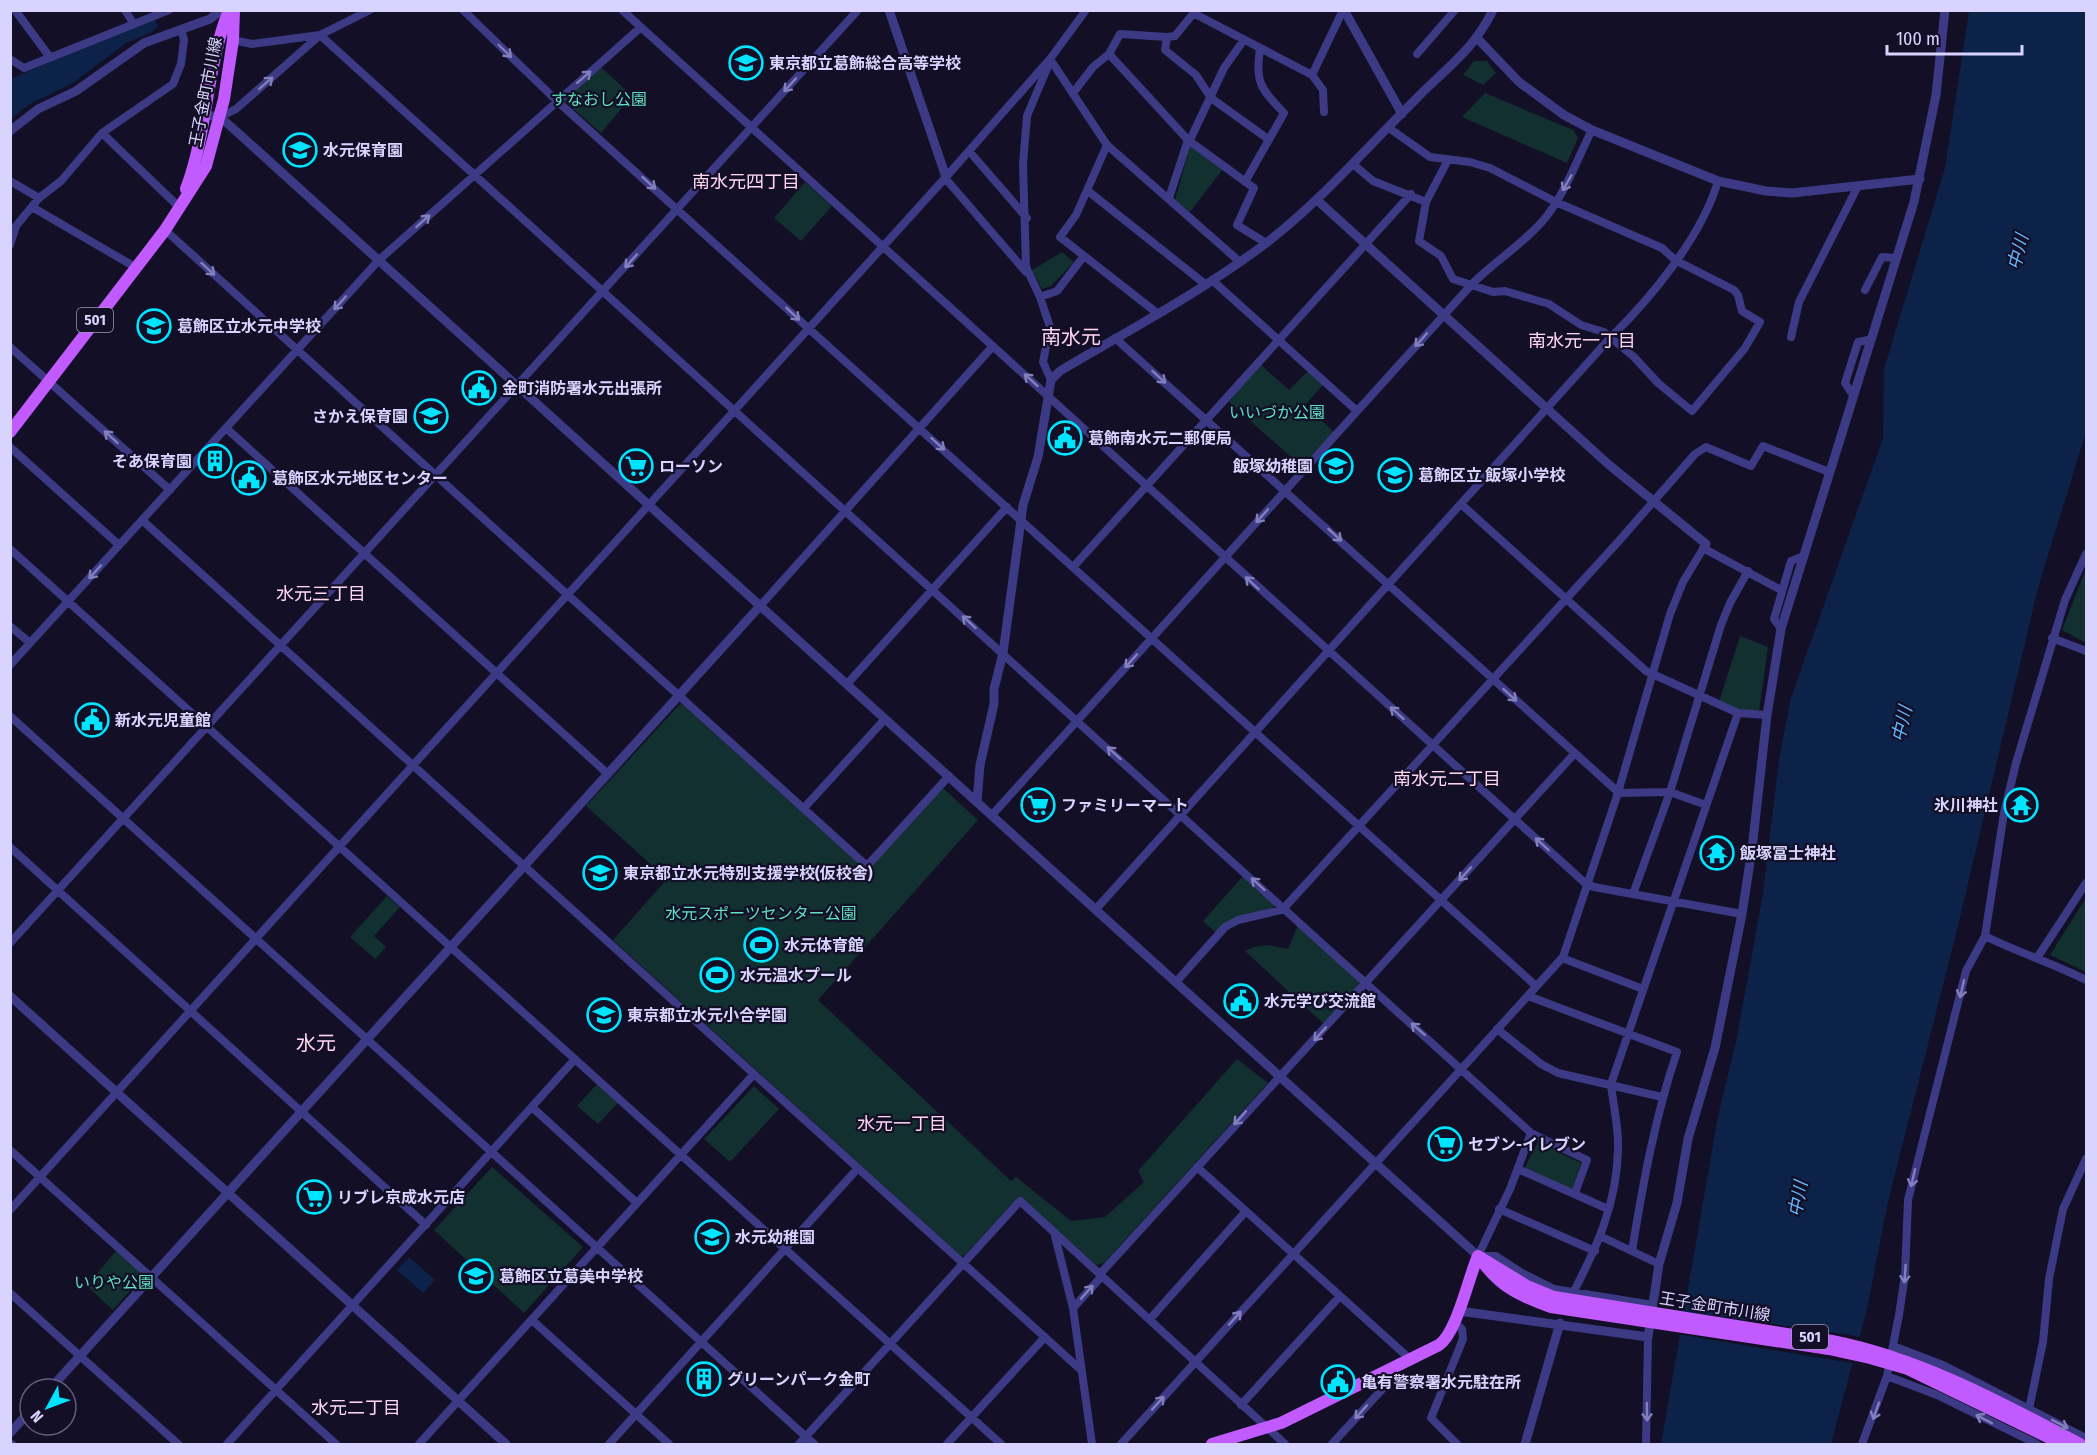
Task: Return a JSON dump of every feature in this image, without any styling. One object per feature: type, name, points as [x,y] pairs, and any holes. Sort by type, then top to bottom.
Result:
[{"type":"main road","name":"王子金町市川線","points":[[179,207],[195,161],[218,37],[229,10]]},
{"type":"main road","name":"王子金町市川線","points":[[10,432],[165,230],[206,166],[220,117],[233,40],[234,10]]},
{"type":"main road","name":"王子金町市川線","points":[[1478,1256],[1494,1278],[1536,1302],[1571,1302],[1870,1358],[1942,1384],[2080,1444]]},
{"type":"main road","points":[[1212,1444],[1267,1428],[1387,1375],[1410,1359],[1444,1341],[1457,1317],[1478,1256]]},
{"type":"main road","name":"王子金町市川線","points":[[2033,1425],[2062,1444]]},
{"type":"street","points":[[15,10],[49,56]]},
{"type":"street","points":[[125,10],[133,23]]},
{"type":"street","points":[[10,59],[24,68],[49,56],[169,10]]},
{"type":"street","points":[[10,131],[38,109],[76,91],[126,53],[144,43],[210,19],[221,10]]},
{"type":"street","points":[[205,115],[220,117],[236,110],[320,35],[370,10]]},
{"type":"street","points":[[463,10],[557,100],[1536,986]]},
{"type":"street","points":[[622,10],[1585,883],[1742,915]]},
{"type":"street","points":[[10,943],[858,10]]},
{"type":"street","points":[[889,10],[946,177],[1031,277]]},
{"type":"street","points":[[10,1210],[946,177],[1050,59],[1086,10]]},
{"type":"street","points":[[1312,75],[1343,10]]},
{"type":"street","points":[[1343,10],[1402,114]]},
{"type":"street","points":[[1417,54],[1455,10]]},
{"type":"street","points":[[1051,380],[1060,370],[1240,262],[1317,201],[1402,114],[1452,67],[1477,38],[1493,10]]},
{"type":"street","points":[[1646,1444],[1648,1337],[1659,1264],[1677,1203],[1690,1131],[1714,1048],[1742,915],[1767,715],[1781,629],[1920,179],[1939,75],[1945,10]]},
{"type":"street","points":[[1073,93],[1093,67],[1109,54],[1120,34],[1175,36],[1192,15],[1312,75],[1323,90],[1324,112]]},
{"type":"street","points":[[10,665],[379,260],[641,27]]},
{"type":"street","points":[[10,245],[16,226],[39,198],[61,181],[102,133],[173,84],[181,64],[184,40],[181,29]]},
{"type":"street","points":[[233,40],[252,44],[320,35],[1531,1133],[1587,1160],[1575,1193]]},
{"type":"street","points":[[1167,37],[1165,50],[1196,75],[1211,98],[1268,139]]},
{"type":"street","points":[[1477,38],[1536,97],[1592,130],[1718,181],[1766,191],[1792,193],[1920,179]]},
{"type":"street","points":[[1169,198],[1188,141],[1224,68],[1243,41]]},
{"type":"street","points":[[1245,182],[1284,112],[1267,95],[1256,72],[1260,48]]},
{"type":"street","points":[[1109,54],[1188,141],[1254,188],[1237,225],[1266,243]]},
{"type":"street","points":[[1050,59],[1107,145],[1240,262]]},
{"type":"street","points":[[977,802],[980,765],[989,734],[1021,520],[1050,398],[1051,380],[1043,362],[1050,327],[1041,297],[1026,267],[1027,218],[1023,164],[1027,116],[1050,59]]},
{"type":"street","points":[[220,117],[1478,1256],[1496,1256],[1571,1302],[1653,1305]]},
{"type":"street","points":[[1389,128],[1430,157],[1470,162],[1490,168],[1556,202],[1662,248],[1675,260],[1734,290],[1738,295],[1742,311],[1760,322],[1735,360],[1692,411],[1658,383],[1611,337],[1581,325],[1549,304],[1512,293],[1493,292],[1473,283],[1467,284],[1454,279],[1441,256],[1419,241],[1426,202],[1448,160]]},
{"type":"street","points":[[992,815],[1473,283],[1531,234],[1556,202],[1592,130]]},
{"type":"street","points":[[102,133],[179,207]]},
{"type":"street","points":[[1107,145],[1076,215],[1060,237],[1157,313]]},
{"type":"street","points":[[969,151],[1027,218]]},
{"type":"street","points":[[1353,164],[1373,181],[1401,193],[1411,194],[1426,202]]},
{"type":"street","points":[[10,181],[39,198]]},
{"type":"street","points":[[1096,909],[1611,337],[1653,295],[1703,219],[1718,181]]},
{"type":"street","points":[[1791,338],[1799,302],[1858,186]]},
{"type":"street","points":[[1088,191],[1209,282],[1279,340],[1357,411]]},
{"type":"street","points":[[1074,566],[1411,194]]},
{"type":"street","points":[[1317,201],[1547,409],[1705,546],[1781,590]]},
{"type":"street","points":[[32,207],[135,267]]},
{"type":"street","points":[[165,230],[867,866],[949,776]]},
{"type":"street","points":[[1041,297],[1057,291],[1084,256]]},
{"type":"street","points":[[1864,290],[1882,257],[1895,258]]},
{"type":"street","points":[[1115,338],[1617,793],[1670,792],[1706,805]]},
{"type":"street","points":[[61,1377],[993,346]]},
{"type":"street","points":[[10,347],[170,490]]},
{"type":"street","points":[[226,428],[608,774]]},
{"type":"street","points":[[1176,982],[1225,927],[1238,920],[1285,908],[1695,454],[1706,447],[1751,466],[1763,446],[1829,472]]},
{"type":"street","points":[[10,447],[119,546]]},
{"type":"street","points":[[1461,504],[1651,674],[1738,712],[1767,715]]},
{"type":"street","points":[[847,684],[1007,507]]},
{"type":"street","points":[[142,520],[1081,1370]]},
{"type":"street","points":[[1121,1444],[1562,958],[1585,883],[1617,793],[1670,614],[1683,582],[1705,546]]},
{"type":"street","points":[[10,549],[1001,1444]]},
{"type":"street","points":[[1862,1444],[1887,1376],[1893,1346],[1904,1287],[1906,1215],[1912,1181],[1966,971],[1985,936],[2004,813],[2023,737],[2064,600],[2086,554]]},
{"type":"street","points":[[1781,629],[1774,619],[1781,590],[1791,561],[1804,556]]},
{"type":"street","points":[[1633,894],[1670,792],[1730,603],[1748,572]]},
{"type":"street","points":[[10,626],[30,643]]},
{"type":"street","points":[[2052,638],[2086,651]]},
{"type":"street","points":[[1571,1302],[1602,1237],[1608,1209],[1618,1147],[1611,1084],[1738,712]]},
{"type":"street","points":[[10,716],[814,1444]]},
{"type":"street","points":[[804,808],[885,719]]},
{"type":"street","points":[[1073,1308],[1279,1075],[1289,1069],[1575,753]]},
{"type":"street","points":[[10,847],[426,1225]]},
{"type":"street","points":[[2037,958],[2086,883]]},
{"type":"street","points":[[1985,936],[2028,957],[2037,958],[2086,980]]},
{"type":"street","points":[[1562,958],[1643,989]]},
{"type":"street","points":[[10,996],[506,1444]]},
{"type":"street","points":[[1528,996],[1677,1052],[1662,1097],[1649,1152],[1632,1251]]},
{"type":"street","points":[[1497,1029],[1552,1070],[1662,1097]]},
{"type":"street","points":[[227,1444],[575,1059]]},
{"type":"street","points":[[419,1444],[754,1074]]},
{"type":"street","points":[[532,1108],[637,1203]]},
{"type":"street","points":[[1478,1256],[1518,1169],[1531,1133]]},
{"type":"street","points":[[10,1150],[336,1444]]},
{"type":"street","points":[[2029,1408],[2045,1333],[2049,1280],[2063,1209],[2086,1159]]},
{"type":"street","points":[[1197,1167],[1410,1359]]},
{"type":"street","points":[[609,1444],[858,1168]]},
{"type":"street","points":[[1518,1169],[1608,1209]]},
{"type":"street","points":[[799,1444],[1020,1201],[1285,1444]]},
{"type":"street","points":[[1499,1209],[1595,1251]]},
{"type":"street","points":[[1150,1319],[1246,1210]]},
{"type":"street","points":[[1054,1232],[1073,1308],[1092,1444]]},
{"type":"street","points":[[1602,1237],[1659,1264]]},
{"type":"street","points":[[10,1293],[178,1444]]},
{"type":"street","points":[[1241,1405],[1340,1296]]},
{"type":"street","points":[[1457,1444],[1431,1418],[1463,1339],[1457,1317],[1480,1316],[1560,1323],[1648,1337]]},
{"type":"street","points":[[532,1320],[669,1444]]},
{"type":"street","points":[[1525,1444],[1560,1323]]},
{"type":"street","points":[[947,1444],[1045,1337]]},
{"type":"street","points":[[1893,1346],[1942,1365],[2086,1438]]},
{"type":"street","points":[[1332,1444],[1386,1385],[1387,1375]]},
{"type":"street","points":[[1887,1376],[1937,1395],[2018,1441],[2037,1444]]},
{"type":"green space","points":[[1474,61],[1487,61],[1496,73],[1483,85],[1463,75]]},
{"type":"green space","name":"すなおし公園","points":[[601,67],[632,96],[601,133],[563,100]]},
{"type":"green space","points":[[1485,93],[1573,130],[1578,138],[1567,163],[1462,117]]},
{"type":"green space","points":[[1190,146],[1223,169],[1190,212],[1175,200]]},
{"type":"green space","points":[[805,182],[832,206],[801,241],[774,218]]},
{"type":"green space","points":[[1062,252],[1074,262],[1051,286],[1042,289],[1032,270]]},
{"type":"green space","name":"いいづか公園","points":[[1260,364],[1289,390],[1308,371],[1323,385],[1305,405],[1334,432],[1301,466],[1227,400]]},
{"type":"green space","points":[[2086,569],[2086,643],[2062,630]]},
{"type":"green space","points":[[1740,636],[1768,647],[1759,712],[1739,711],[1719,702]]},
{"type":"green space","name":"水元スポーツセンター公園","points":[[681,703],[867,871],[943,788],[978,820],[818,1000],[1011,1181],[1016,1177],[1071,1221],[1105,1217],[1144,1182],[1138,1171],[1237,1059],[1268,1083],[1104,1263],[1096,1265],[1019,1196],[965,1255],[961,1256],[613,940],[667,879],[586,806]]},
{"type":"green space","points":[[1243,876],[1277,906],[1234,919],[1215,932],[1203,921]]},
{"type":"green space","points":[[387,896],[400,907],[374,936],[386,947],[375,959],[350,937]]},
{"type":"green space","points":[[2086,898],[2086,972],[2050,955]]},
{"type":"green space","points":[[1298,925],[1363,984],[1325,1025],[1245,951],[1266,946],[1288,949]]},
{"type":"green space","points":[[597,1084],[618,1103],[598,1124],[577,1106]]},
{"type":"green space","points":[[754,1086],[779,1109],[730,1162],[704,1139]]},
{"type":"green space","points":[[1538,1142],[1581,1163],[1572,1190],[1524,1169]]},
{"type":"green space","points":[[492,1167],[583,1247],[524,1313],[434,1230]]},
{"type":"green space","name":"いりや公園","points":[[116,1251],[144,1275],[113,1310],[87,1286]]},
{"type":"water","name":"中川","points":[[1969,11],[2086,11],[2086,432],[2038,588],[1958,926],[1887,1206],[1867,1309],[1831,1444],[1661,1444],[1718,1116],[1737,1037],[1763,893],[1779,759],[1791,698],[1883,438],[1884,369],[1945,168]]},
{"type":"water","points":[[155,20],[158,26],[152,32],[126,43],[73,83],[28,105],[11,119],[11,79],[87,45]]},
{"type":"water","points":[[409,1257],[435,1280],[423,1293],[397,1270]]},
{"type":"pier","points":[[1681,1311],[1864,1338],[1857,1364],[1677,1334]]},
{"type":"place","name":"東京都立葛飾総合高等学校","points":[[746,63]]},
{"type":"place","name":"水元保育園","points":[[300,150]]},
{"type":"place","name":"葛飾区立水元中学校","points":[[154,326]]},
{"type":"place","name":"金町消防署水元出張所","points":[[479,388]]},
{"type":"place","name":"さかえ保育園","points":[[431,416]]},
{"type":"place","name":"葛飾南水元二郵便局","points":[[1065,438]]},
{"type":"place","name":"そあ保育園","points":[[215,461]]},
{"type":"place","name":"ローソン","points":[[636,466]]},
{"type":"place","name":"飯塚幼稚園","points":[[1336,466]]},
{"type":"place","name":"葛飾区立 飯塚小学校","points":[[1395,475]]},
{"type":"place","name":"葛飾区水元地区センター","points":[[249,478]]},
{"type":"place","name":"新水元児童館","points":[[92,720]]},
{"type":"place","name":"ファミリーマート","points":[[1038,805]]},
{"type":"place","name":"氷川神社","points":[[2021,805]]},
{"type":"place","name":"飯塚冨士神社","points":[[1717,853]]},
{"type":"place","name":"東京都立水元特別支援学校(仮校舎)","points":[[600,873]]},
{"type":"place","name":"水元体育館","points":[[761,945]]},
{"type":"place","name":"水元温水プール","points":[[717,975]]},
{"type":"place","name":"水元学び交流館","points":[[1241,1001]]},
{"type":"place","name":"東京都立水元小合学園","points":[[604,1015]]},
{"type":"place","name":"セブン-イレブン","points":[[1445,1144]]},
{"type":"place","name":"リブレ京成水元店","points":[[314,1197]]},
{"type":"place","name":"水元幼稚園","points":[[712,1237]]},
{"type":"place","name":"葛飾区立葛美中学校","points":[[476,1276]]},
{"type":"place","name":"グリーンパーク金町","points":[[704,1379]]},
{"type":"place","name":"亀有警察署水元駐在所","points":[[1338,1382]]},
{"type":"district","name":"南水元四丁目","points":[[746,182]]},
{"type":"district","name":"南水元","points":[[1071,337]]},
{"type":"district","name":"南水元一丁目","points":[[1582,341]]},
{"type":"district","name":"水元三丁目","points":[[321,594]]},
{"type":"district","name":"南水元二丁目","points":[[1447,779]]},
{"type":"district","name":"水元","points":[[316,1043]]},
{"type":"district","name":"水元一丁目","points":[[902,1124]]},
{"type":"district","name":"水元二丁目","points":[[356,1408]]}]
